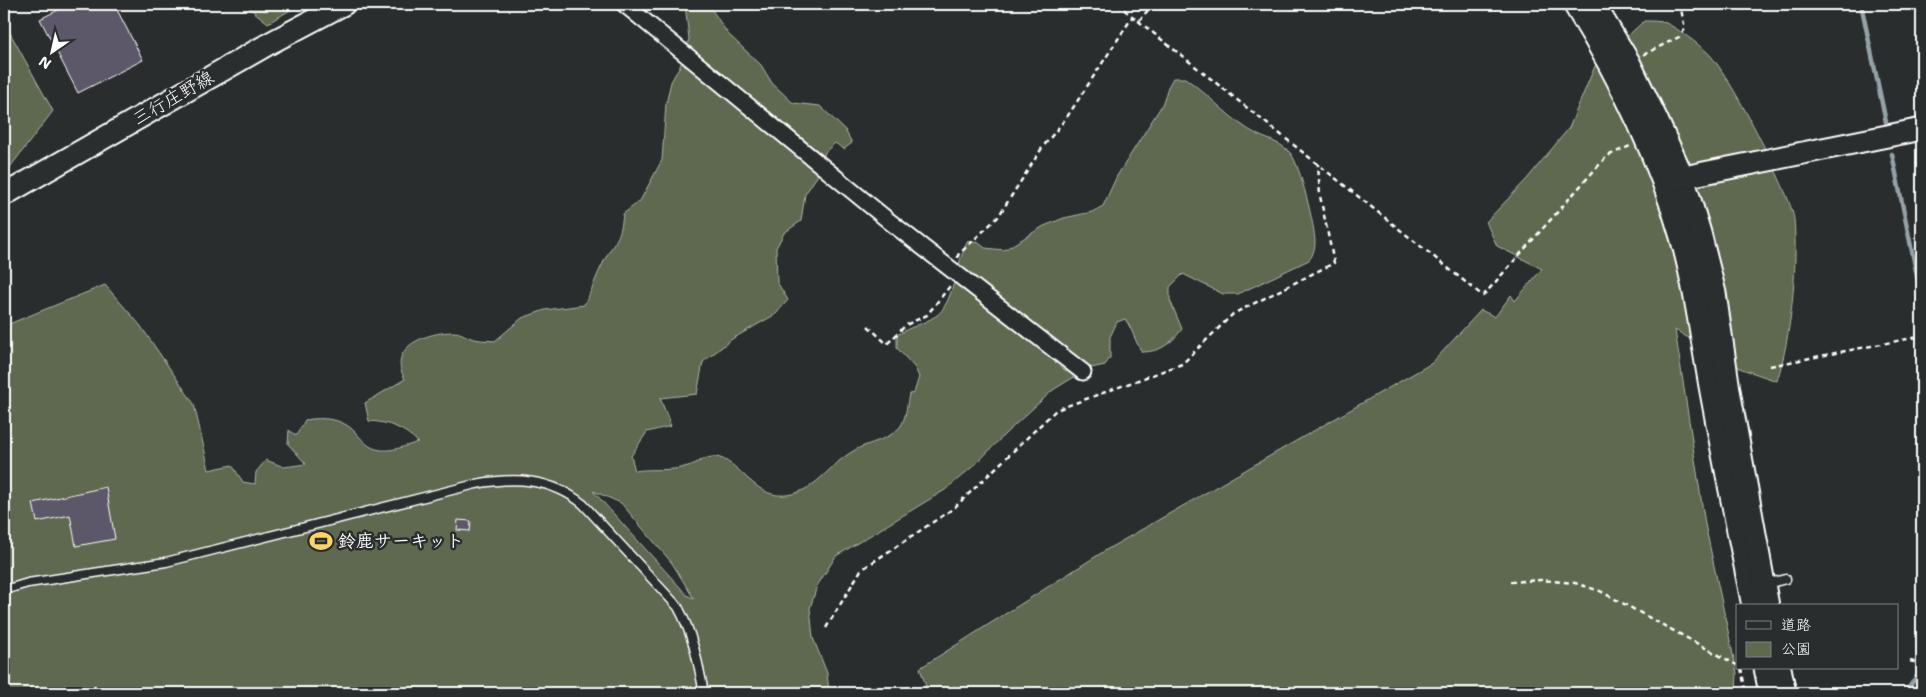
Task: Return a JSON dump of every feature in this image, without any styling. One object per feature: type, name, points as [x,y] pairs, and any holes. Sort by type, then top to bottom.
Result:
[{"type":"street","name":"三行庄野線","points":[[4,195],[272,42],[344,4]]},
{"type":"street","points":[[624,4],[889,221],[1084,372]]},
{"type":"street","points":[[1574,4],[1612,71],[1644,140],[1681,237],[1695,297],[1712,396],[1753,604]]},
{"type":"street","points":[[1594,4],[1629,62],[1683,177],[1715,293],[1729,390],[1776,582],[1769,604]]},
{"type":"street","points":[[1661,182],[1922,129]]},
{"type":"street","points":[[1765,670],[1770,693]]},
{"type":"street","points":[[1780,670],[1785,693]]},
{"type":"lane","points":[[4,590],[28,583],[166,562],[476,484],[517,479],[544,483],[566,492],[583,504],[678,607],[688,625],[704,693]]},
{"type":"path","points":[[1117,4],[1483,296],[1607,156],[1644,140]]},
{"type":"path","points":[[1139,20],[1153,4]]},
{"type":"path","points":[[1629,62],[1679,37],[1685,29],[1680,4]]},
{"type":"path","points":[[868,326],[887,344],[906,325],[927,315],[942,298],[958,273],[958,254],[998,217],[1042,148],[1067,117],[1133,16]]},
{"type":"path","points":[[826,628],[861,570],[954,508],[1056,410],[1182,364],[1233,314],[1334,262],[1320,196],[1318,164]]},
{"type":"path","points":[[1770,366],[1917,337],[1922,332]]},
{"type":"path","points":[[1510,582],[1540,580],[1575,583],[1600,591],[1736,664]]},
{"type":"path","points":[[1910,661],[1922,664]]},
{"type":"path","points":[[1741,670],[1746,693]]},
{"type":"path","points":[[1914,693],[1922,682]]},
{"type":"green space","points":[[244,4],[301,4],[268,23]]},
{"type":"green space","points":[[685,4],[708,4],[728,34],[761,65],[772,83],[793,103],[820,106],[845,130],[852,143],[844,149],[835,143],[825,152],[818,175],[805,194],[801,221],[784,233],[776,248],[777,282],[788,300],[776,314],[732,339],[703,362],[697,394],[660,398],[671,426],[647,432],[631,456],[635,471],[681,468],[716,457],[724,459],[768,493],[789,495],[809,487],[841,459],[856,449],[883,439],[895,432],[904,420],[909,394],[914,393],[919,377],[915,368],[897,348],[897,335],[931,319],[942,310],[951,292],[960,259],[968,241],[979,243],[985,248],[1004,250],[1044,226],[1064,218],[1092,212],[1103,206],[1117,176],[1162,105],[1173,78],[1185,78],[1239,123],[1258,135],[1280,145],[1291,154],[1299,170],[1310,210],[1314,234],[1314,252],[1309,260],[1238,294],[1223,294],[1183,274],[1170,287],[1170,300],[1182,329],[1174,339],[1160,349],[1142,352],[1125,319],[1117,322],[1110,337],[1110,358],[1105,365],[1087,369],[1053,390],[1006,433],[977,463],[945,490],[836,556],[817,586],[810,608],[813,638],[827,673],[829,693],[4,693],[4,326],[105,285],[140,325],[194,404],[209,470],[232,465],[243,482],[255,484],[256,472],[266,460],[284,467],[306,464],[288,444],[289,430],[296,436],[305,420],[325,419],[338,421],[350,427],[369,446],[381,450],[418,442],[407,433],[395,427],[369,421],[365,403],[405,379],[401,368],[401,358],[405,350],[422,338],[454,332],[478,340],[495,341],[522,318],[545,310],[584,305],[601,267],[619,235],[623,214],[640,201],[662,160],[666,104],[671,82],[682,62],[689,39]],"holes":[[[593,491],[621,503],[672,563],[694,599],[687,595]]]},
{"type":"green space","points":[[1644,21],[1666,23],[1687,36],[1707,52],[1729,82],[1757,132],[1782,185],[1794,219],[1795,258],[1790,323],[1777,381],[1742,369],[1675,330],[1705,524],[1737,673],[1736,693],[928,693],[920,668],[1106,550],[1432,363],[1481,310],[1495,317],[1511,295],[1515,301],[1542,269],[1497,246],[1486,222],[1527,179],[1569,128],[1595,66]]},
{"type":"green space","points":[[4,22],[53,111],[4,175]]},
{"type":"building","points":[[70,4],[114,4],[143,60],[78,93],[40,19]]},
{"type":"building","points":[[106,487],[115,539],[76,546],[70,515],[37,522],[33,503]]},
{"type":"building","points":[[458,520],[471,521],[470,531],[457,530]]},
{"type":"waterway","points":[[1861,4],[1886,122]]},
{"type":"waterway","points":[[1892,154],[1922,300]]},
{"type":"waterway","points":[[1905,693],[1920,672],[1922,665]]},
{"type":"place","name":"鈴鹿サーキット","points":[[321,541]]}]
